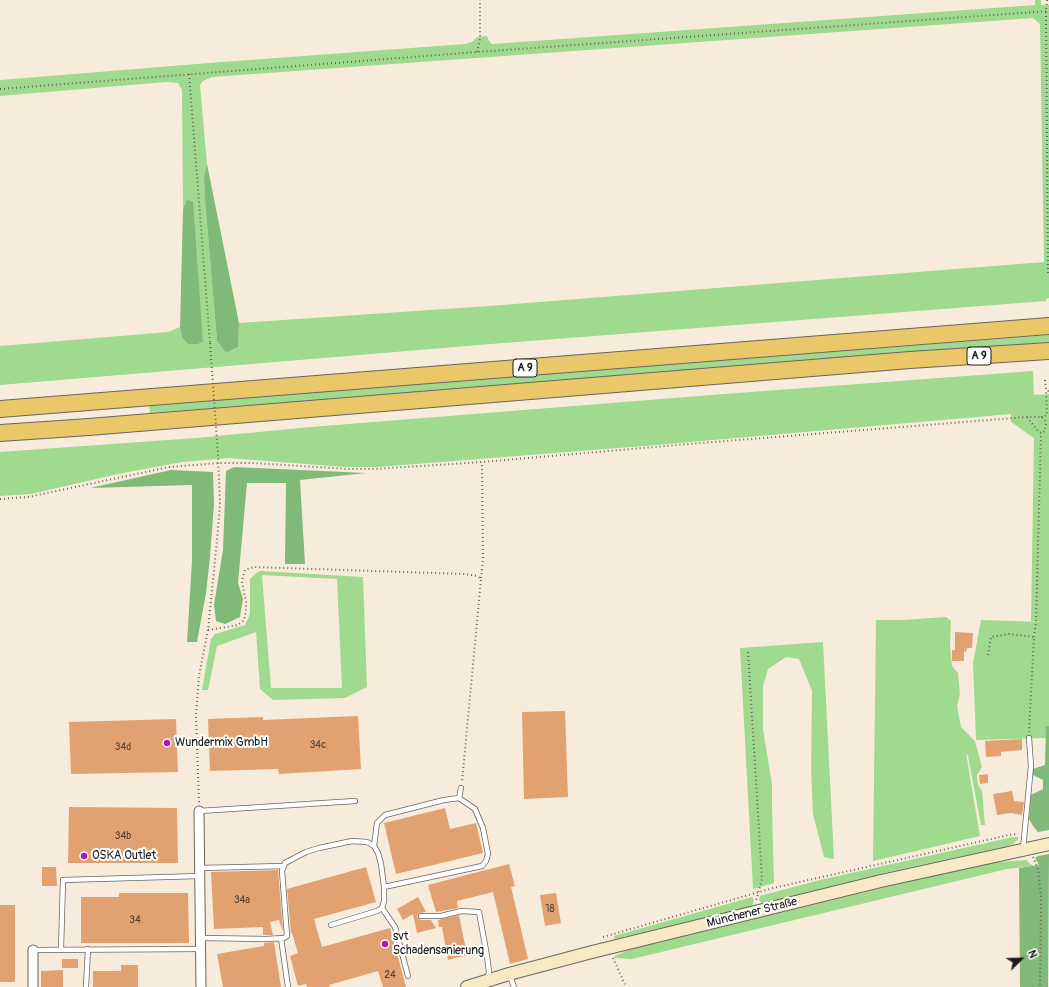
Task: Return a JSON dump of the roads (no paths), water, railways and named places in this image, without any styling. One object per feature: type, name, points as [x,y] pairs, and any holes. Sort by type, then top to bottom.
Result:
[{"type":"highway","name":"A 9","points":[[0,409],[1049,326]]},
{"type":"highway","name":"A 9","points":[[0,433],[910,360],[1049,351]]},
{"type":"main road","name":"Münchener Straße","points":[[466,987],[608,942],[758,911],[881,881],[1035,847]]},
{"type":"street","points":[[199,811],[202,949],[201,987]]},
{"type":"street","points":[[33,950],[33,987]]},
{"type":"lane","points":[[1029,738],[1031,766],[1024,834],[1035,847]]},
{"type":"lane","points":[[459,798],[461,788]]},
{"type":"lane","points":[[374,846],[377,823],[385,815],[444,800],[459,798],[475,809],[483,828],[488,854],[486,861],[482,866],[384,887]]},
{"type":"lane","points":[[199,811],[355,801]]},
{"type":"lane","points":[[201,938],[266,939],[281,938],[286,936],[282,885],[282,871],[285,863],[306,852],[352,841],[367,842],[374,846],[381,864],[384,887],[384,901],[382,908],[377,911],[331,924]]},
{"type":"lane","points":[[61,949],[63,880],[284,866]]},
{"type":"lane","points":[[382,908],[394,927],[408,976]]},
{"type":"lane","points":[[421,916],[441,916],[461,911],[479,912],[489,972],[487,981]]},
{"type":"lane","points":[[281,938],[288,987]]},
{"type":"lane","points":[[86,987],[88,949]]},
{"type":"lane","points":[[33,950],[202,949]]},
{"type":"lane","points":[[509,974],[514,987]]},
{"type":"place","name":"Wundermix GmbH","points":[[167,743]]},
{"type":"place","name":"OSKA Outlet","points":[[84,856]]},
{"type":"place","name":"svt Schadensanierung","points":[[385,944]]}]
